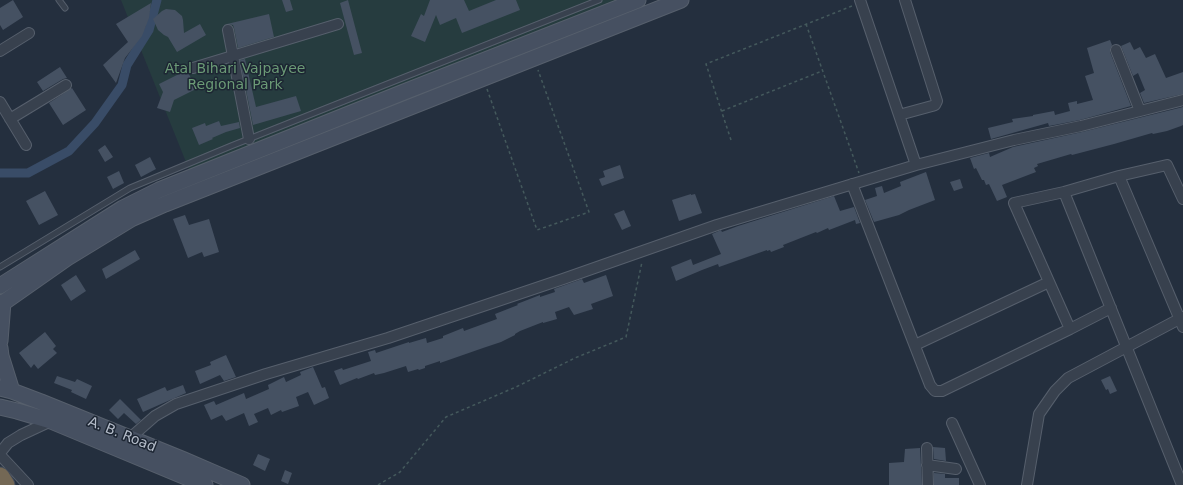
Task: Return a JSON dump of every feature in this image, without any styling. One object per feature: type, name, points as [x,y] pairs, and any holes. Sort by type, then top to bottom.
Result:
[{"type":"highway","points":[[0,477],[5,485]]},
{"type":"street","points":[[0,286],[123,208],[159,190],[638,0]]},
{"type":"street","points":[[0,341],[2,303],[67,258],[131,219],[165,204],[681,0]]},
{"type":"street","points":[[899,115],[935,105],[937,102],[905,0]]},
{"type":"street","points":[[861,1],[916,166]]},
{"type":"street","points":[[193,68],[338,24]]},
{"type":"street","points":[[228,30],[249,139]]},
{"type":"street","points":[[0,51],[29,33]]},
{"type":"street","points":[[1116,50],[1140,111]]},
{"type":"street","points":[[10,119],[66,85]]},
{"type":"street","points":[[130,438],[155,416],[176,404],[266,374],[388,338],[555,282],[717,225],[916,166],[1014,140],[1081,126],[1183,100]]},
{"type":"street","points":[[0,102],[26,145]]},
{"type":"street","points":[[1070,329],[1014,203],[1064,192],[1119,176],[1167,165],[1183,199]]},
{"type":"street","points":[[1027,485],[1039,414],[1055,391],[1068,378],[1126,347],[1182,321],[1119,176]]},
{"type":"street","points":[[857,183],[930,385],[935,390],[942,391],[1111,308]]},
{"type":"street","points":[[1064,192],[1182,485]]},
{"type":"street","points":[[915,345],[1049,282]]},
{"type":"street","points":[[0,348],[6,390]]},
{"type":"street","name":"A. B. Road","points":[[6,390],[130,438],[242,485]]},
{"type":"street","name":"A. B. Road","points":[[0,407],[51,421],[205,485]]},
{"type":"street","points":[[28,485],[0,454],[8,443],[21,435],[51,421]]},
{"type":"street","points":[[952,423],[980,485]]},
{"type":"street","points":[[927,448],[928,485]]},
{"type":"street","points":[[927,465],[956,469]]},
{"type":"lane","points":[[59,0],[65,8]]},
{"type":"lane","points":[[0,267],[130,188],[249,139],[599,0]]},
{"type":"path","points":[[731,140],[706,64],[861,1]]},
{"type":"path","points":[[806,24],[857,183]]},
{"type":"path","points":[[483,78],[537,230],[589,212],[534,58]]},
{"type":"path","points":[[722,111],[822,71]]},
{"type":"path","points":[[378,485],[400,472],[446,417],[516,387],[575,358],[626,337],[645,250]]},
{"type":"green space","name":"Atal Bihari Vajpayee Regional Park","points":[[121,0],[638,0],[192,177]]},
{"type":"building","points":[[13,0],[23,17],[3,30],[0,25],[0,8]]},
{"type":"building","points":[[282,0],[290,0],[293,10],[286,12]]},
{"type":"building","points":[[348,0],[362,53],[354,55],[340,3]]},
{"type":"building","points":[[430,0],[464,0],[469,11],[496,0],[516,0],[520,10],[462,33],[456,18],[440,25],[436,15],[425,42],[411,36],[421,14],[424,16]]},
{"type":"building","points":[[151,3],[149,18],[142,36],[125,58],[116,83],[103,65],[128,42],[116,24]]},
{"type":"building","points":[[166,9],[175,10],[182,16],[184,33],[200,24],[206,35],[177,52],[168,37],[158,30],[153,19]]},
{"type":"building","points":[[269,14],[274,37],[238,48],[233,25],[227,24]]},
{"type":"building","points":[[1110,40],[1112,45],[1110,52],[1131,106],[1080,120],[1049,126],[1048,123],[991,139],[988,128],[1013,122],[1012,119],[1054,111],[1055,115],[1070,111],[1068,103],[1077,101],[1077,104],[1093,100],[1085,76],[1094,73],[1087,48]]},
{"type":"building","points":[[1130,42],[1134,50],[1140,47],[1146,58],[1155,54],[1166,78],[1183,72],[1183,94],[1144,103],[1140,93],[1145,90],[1138,73],[1133,76],[1121,46]]},
{"type":"building","points":[[245,59],[256,107],[296,96],[301,111],[253,125],[240,60]]},
{"type":"building","points":[[60,67],[67,78],[43,91],[37,82]]},
{"type":"building","points":[[187,70],[196,89],[174,100],[170,112],[157,108],[163,92],[159,84]]},
{"type":"building","points":[[72,88],[86,110],[63,125],[49,103]]},
{"type":"building","points":[[1183,107],[1183,125],[1167,131],[1152,133],[1037,164],[1038,166],[1034,168],[1036,172],[1002,185],[1007,197],[997,201],[989,184],[986,185],[976,168],[974,169],[970,158],[989,153],[990,157],[1013,147],[1082,132]]},
{"type":"building","points":[[219,121],[221,126],[239,122],[240,128],[226,132],[199,145],[192,128],[205,123],[206,126]]},
{"type":"building","points":[[105,145],[113,157],[105,162],[98,150]]},
{"type":"building","points":[[150,157],[156,169],[141,177],[135,165]]},
{"type":"building","points":[[620,165],[624,178],[602,186],[599,179],[605,177],[603,171]]},
{"type":"building","points":[[119,171],[124,183],[113,189],[107,177]]},
{"type":"building","points":[[926,172],[935,200],[899,215],[874,222],[865,200],[877,196],[875,188],[882,186],[884,193],[901,186],[900,182]]},
{"type":"building","points":[[960,179],[963,188],[954,191],[950,182]]},
{"type":"building","points":[[45,191],[58,215],[39,225],[26,201]]},
{"type":"building","points":[[695,194],[702,213],[679,221],[672,200]]},
{"type":"building","points":[[834,196],[840,211],[854,207],[860,223],[856,224],[855,220],[829,230],[828,228],[783,245],[784,247],[771,252],[770,250],[767,250],[719,267],[718,264],[676,281],[671,267],[691,259],[693,265],[721,254],[712,234]]},
{"type":"building","points":[[624,210],[631,226],[622,230],[614,214]]},
{"type":"building","points":[[185,215],[189,225],[209,219],[219,252],[204,257],[202,252],[188,258],[173,219]]},
{"type":"building","points":[[135,250],[140,259],[106,279],[102,269]]},
{"type":"building","points":[[76,275],[86,291],[71,301],[61,285]]},
{"type":"building","points":[[606,275],[613,296],[591,304],[593,309],[574,315],[569,307],[555,312],[557,319],[543,322],[520,331],[501,342],[440,363],[440,361],[425,366],[425,368],[419,370],[408,372],[406,366],[375,375],[374,373],[340,385],[334,371],[342,368],[343,370],[371,361],[368,352],[375,350],[376,353],[426,338],[427,343],[443,338],[443,336],[463,328],[464,331],[497,319],[495,314],[540,295],[540,297],[555,292],[554,289],[582,279],[584,283]]},
{"type":"building","points":[[45,332],[56,346],[53,349],[57,353],[38,369],[34,364],[31,368],[19,353]]},
{"type":"building","points":[[226,355],[236,377],[224,381],[220,375],[200,384],[195,371],[211,365],[210,362]]},
{"type":"building","points":[[313,367],[322,388],[325,387],[329,398],[314,405],[308,392],[296,397],[299,406],[282,412],[281,410],[271,415],[268,408],[254,414],[258,422],[249,426],[244,413],[226,421],[222,415],[211,420],[204,405],[214,401],[216,405],[244,393],[246,399],[269,389],[268,385],[284,377],[286,382],[301,375],[300,372]]},
{"type":"building","points":[[57,376],[75,382],[77,379],[92,386],[86,399],[71,392],[72,390],[54,383]]},
{"type":"building","points":[[1110,376],[1117,391],[1110,394],[1108,389],[1106,390],[1101,380]]},
{"type":"building","points":[[183,385],[186,393],[143,412],[137,399],[165,387],[167,391]]},
{"type":"building","points":[[120,399],[141,420],[136,424],[124,413],[118,419],[109,410]]},
{"type":"building","points":[[933,447],[945,448],[946,461],[934,459]]},
{"type":"building","points":[[920,448],[922,485],[889,485],[889,463],[904,462],[905,449]]},
{"type":"building","points":[[258,454],[270,459],[265,471],[253,465]]},
{"type":"building","points":[[285,470],[292,473],[288,484],[281,481]]},
{"type":"building","points":[[934,473],[945,474],[945,478],[959,478],[959,485],[934,485]]},
{"type":"waterway","points":[[0,173],[28,173],[69,151],[95,123],[122,85],[127,65],[149,30],[157,0]]}]
